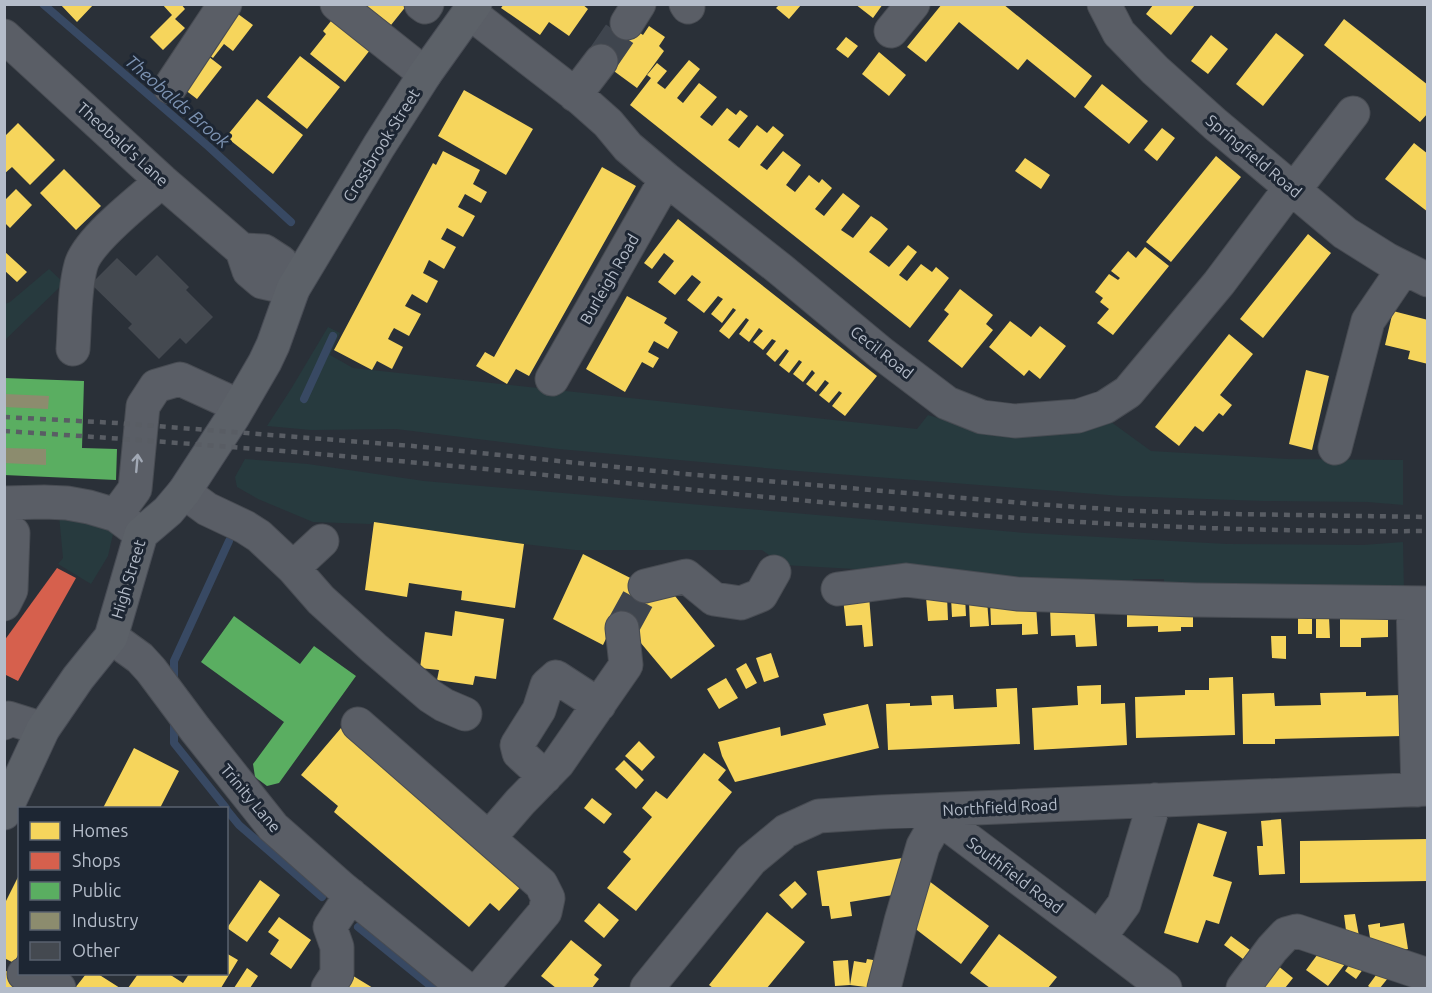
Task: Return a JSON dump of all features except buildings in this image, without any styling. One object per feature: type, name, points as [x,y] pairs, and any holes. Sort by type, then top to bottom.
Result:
[{"type":"main road","name":"Crossbrook Street","points":[[293,289],[379,146],[425,74],[472,8]]},
{"type":"main road","name":"High Street","points":[[10,811],[43,729],[78,678],[111,637],[129,525],[168,511],[184,492],[233,417],[269,353],[293,289]]},
{"type":"street","points":[[205,4],[170,71],[225,4]]},
{"type":"street","points":[[337,4],[425,74]]},
{"type":"street","points":[[421,4],[425,7],[427,4]]},
{"type":"street","points":[[891,31],[913,4]]},
{"type":"street","name":"Springfield Road","points":[[1104,4],[1119,33],[1155,70],[1215,124],[1346,232],[1388,260],[1416,274]]},
{"type":"street","name":"Cecil Road","points":[[472,8],[608,123],[628,147],[881,353],[947,403],[982,417],[1015,422],[1078,416],[1105,407],[1128,392],[1219,283],[1353,113]]},
{"type":"street","name":"Theobald's Lane","points":[[4,36],[162,181],[242,250],[249,271],[262,282],[293,289]]},
{"type":"street","points":[[576,95],[601,61]]},
{"type":"street","name":"Burleigh Road","points":[[552,379],[666,179]]},
{"type":"street","points":[[73,349],[77,284],[82,263],[90,247],[162,181]]},
{"type":"street","points":[[1335,448],[1368,321],[1416,274]]},
{"type":"street","points":[[4,503],[68,503],[89,507],[129,525],[143,406],[156,386],[180,379],[239,406]]},
{"type":"street","points":[[184,492],[207,509],[259,536],[293,568],[321,600],[430,696],[465,714]]},
{"type":"street","points":[[4,604],[11,590],[13,533]]},
{"type":"street","points":[[293,568],[322,541]]},
{"type":"street","points":[[645,586],[686,576],[714,599],[741,603],[761,595],[774,572]]},
{"type":"street","points":[[838,589],[906,580],[1017,594],[1420,603],[1423,790]]},
{"type":"street","points":[[489,838],[558,763],[626,665],[622,628]]},
{"type":"street","name":"Trinity Lane","points":[[111,637],[140,658],[158,679],[273,827],[351,895],[465,988]]},
{"type":"street","points":[[545,777],[519,753],[517,745],[539,710],[547,685],[556,677],[599,705]]},
{"type":"street","points":[[6,719],[43,729]]},
{"type":"street","points":[[358,724],[541,884],[548,898],[545,912],[482,988]]},
{"type":"street","name":"Northfield Road","points":[[647,988],[751,860],[786,831],[819,816],[935,814],[1155,800],[1423,790]]},
{"type":"street","points":[[1100,938],[1124,904],[1155,800]]},
{"type":"street","points":[[884,988],[901,921],[935,814]]},
{"type":"street","name":"Southfield Road","points":[[935,814],[1165,988]]},
{"type":"street","points":[[328,988],[337,974],[337,946],[330,927],[351,895]]},
{"type":"street","points":[[1243,988],[1286,934],[1297,931],[1428,975]]},
{"type":"street","points":[[4,964],[18,971]]},
{"type":"street","points":[[27,975],[59,988]]},
{"type":"green space","points":[[49,269],[64,283],[5,340],[5,304]]},
{"type":"green space","points":[[328,327],[340,333],[330,355],[353,368],[917,429],[928,415],[979,431],[1059,435],[1107,419],[1151,451],[1288,459],[1403,460],[1403,505],[1368,502],[1121,496],[798,471],[559,449],[396,429],[311,430],[267,426]]},
{"type":"green space","points":[[245,459],[308,464],[424,481],[1026,533],[1227,544],[1363,545],[1403,542],[1404,595],[1164,592],[1164,579],[1133,579],[1132,590],[909,572],[783,565],[762,550],[575,550],[374,522],[370,524],[313,522],[258,499],[237,487],[235,477]]},
{"type":"green space","points":[[59,515],[108,522],[113,534],[108,556],[91,584],[58,564],[63,558]]},
{"type":"waterway","name":"Theobalds Brook","points":[[43,4],[209,147],[291,222]]},
{"type":"waterway","name":"Theobalds Brook","points":[[304,399],[333,336]]},
{"type":"waterway","name":"Theobalds Brook","points":[[174,684],[174,661],[229,541]]},
{"type":"waterway","name":"Theobalds Brook","points":[[174,718],[174,743],[225,807]]},
{"type":"waterway","name":"Theobalds Brook","points":[[228,811],[239,825],[322,897]]},
{"type":"waterway","name":"Theobalds Brook","points":[[358,927],[433,988]]},
{"type":"tunnel","points":[[601,61],[627,23]]},
{"type":"tunnel","points":[[622,628],[645,586]]},
{"type":"railway","points":[[4,417],[117,423],[413,446],[675,473],[1034,504],[1137,511],[1428,517]]},
{"type":"railway","points":[[4,431],[331,455],[970,515],[1181,527],[1428,531]]}]
